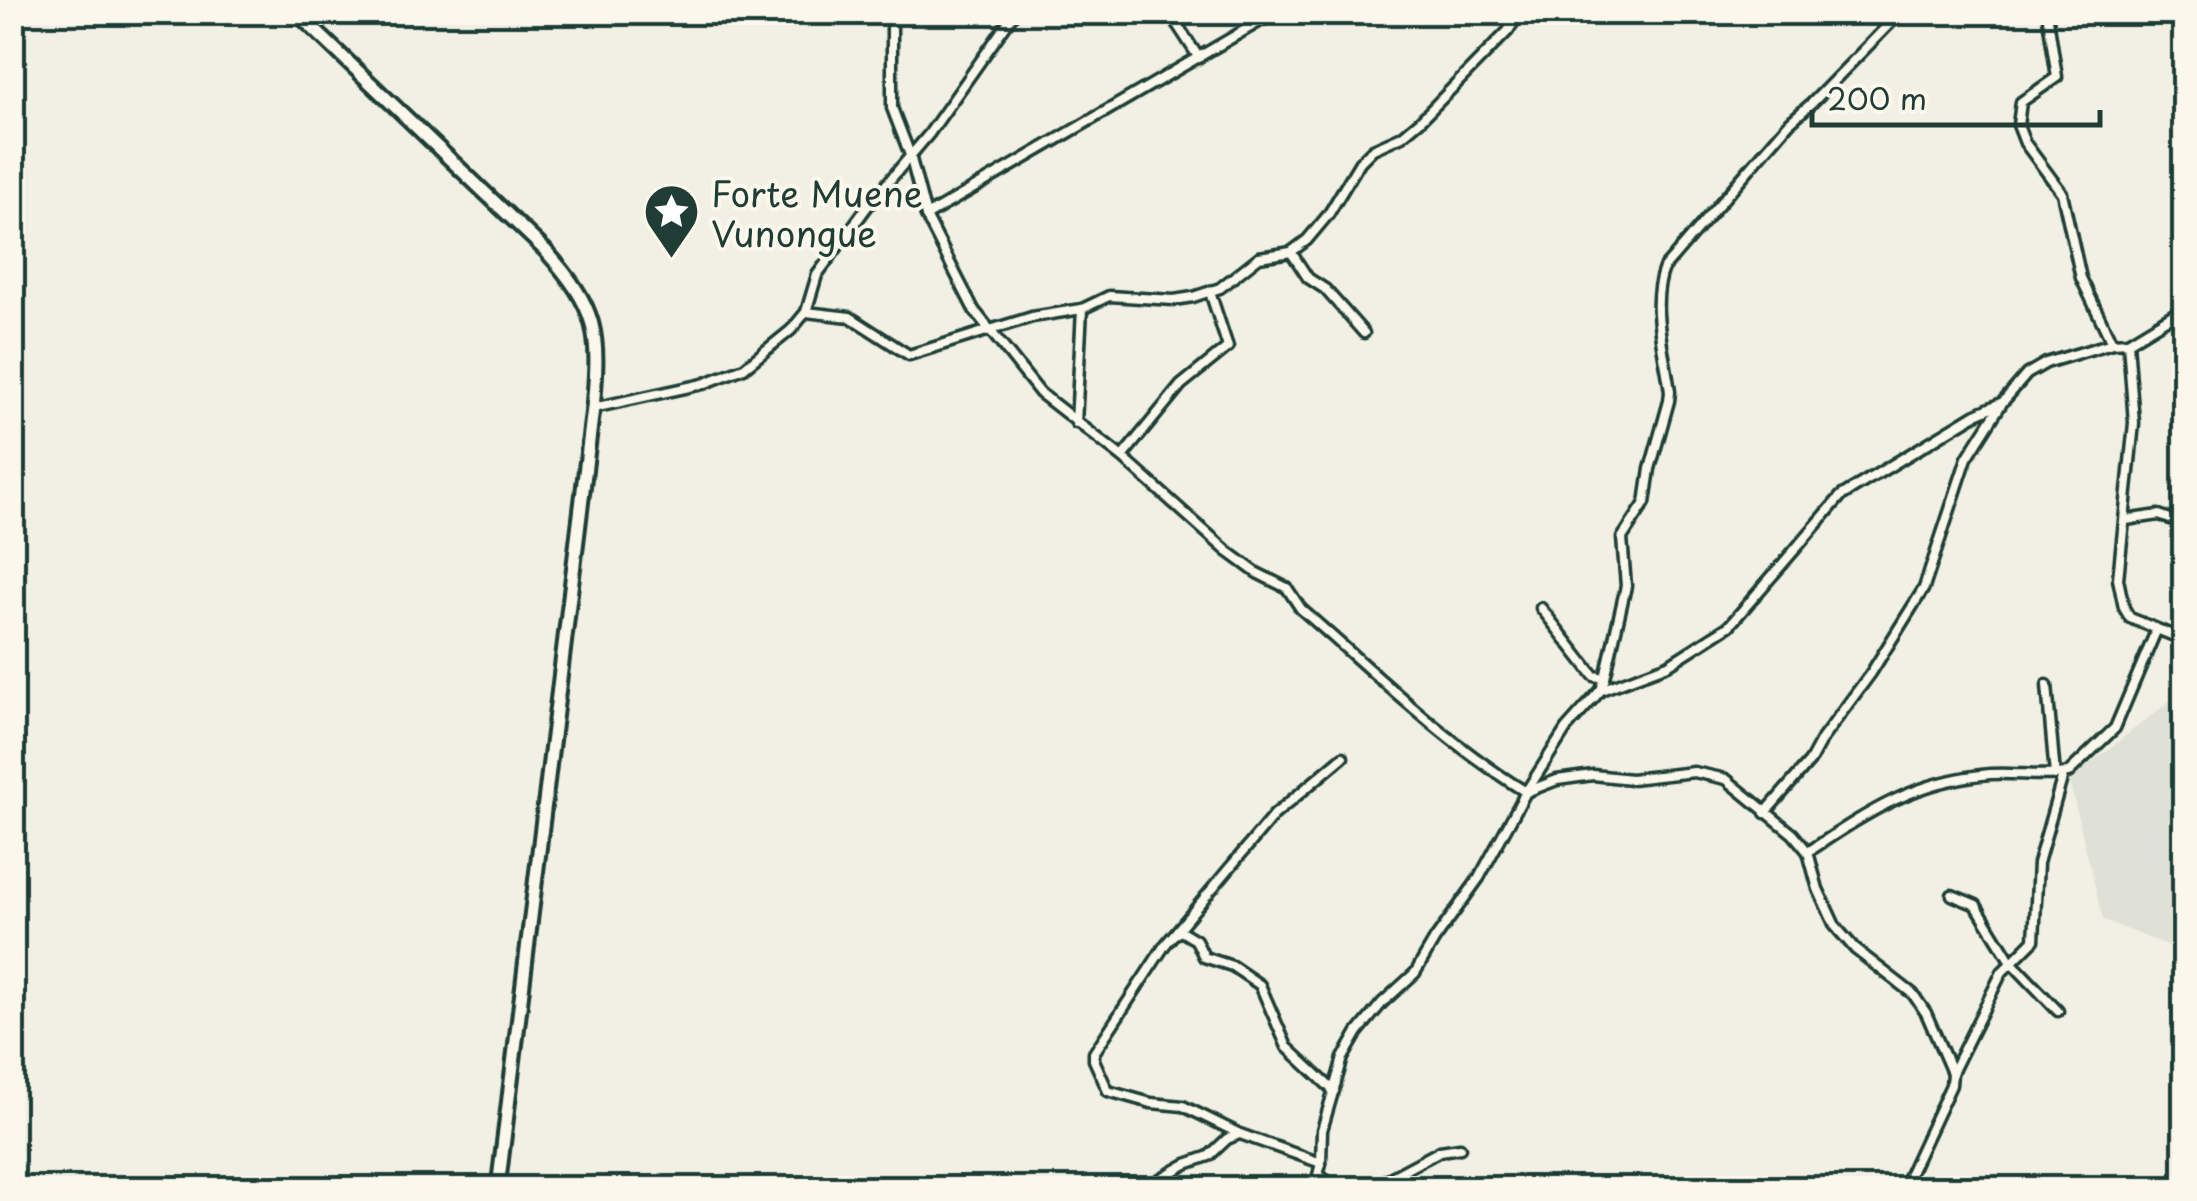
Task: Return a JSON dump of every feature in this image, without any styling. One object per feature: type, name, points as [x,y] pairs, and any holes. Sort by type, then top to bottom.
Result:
[{"type":"street","points":[[296,12],[491,197],[572,280],[588,308],[595,331],[598,352],[594,408],[498,1188]]},
{"type":"street","points":[[892,12],[892,108],[910,155],[926,216],[961,288],[1040,394],[1122,456],[1227,550],[1287,588],[1301,609],[1450,738],[1526,792]]},
{"type":"street","points":[[594,408],[703,384],[744,368],[791,330],[806,312],[817,276],[929,134],[1015,12]]},
{"type":"street","points":[[1169,12],[1199,58]]},
{"type":"street","points":[[926,216],[1276,12]]},
{"type":"street","points":[[806,312],[850,317],[909,355],[1032,317],[1082,309],[1119,295],[1174,300],[1210,292],[1259,257],[1292,252],[1308,240],[1373,148],[1402,136],[1420,121],[1508,30],[1520,12]]},
{"type":"street","points":[[1602,690],[1626,586],[1622,538],[1645,503],[1669,401],[1656,304],[1664,268],[1789,122],[1901,12]]},
{"type":"street","points":[[2048,12],[2057,77],[2021,102],[2018,124],[2025,143],[2062,192],[2081,278],[2112,343]]},
{"type":"street","points":[[1292,252],[1308,278],[1326,289],[1364,333]]},
{"type":"street","points":[[1122,456],[1181,384],[1228,346],[1210,292]]},
{"type":"street","points":[[1765,813],[1810,762],[1924,588],[1967,458],[2002,403],[2035,369],[2112,343],[2128,342],[2184,308]]},
{"type":"street","points":[[1076,423],[1082,309]]},
{"type":"street","points":[[2128,342],[2134,423],[2118,579],[2130,618],[2184,640]]},
{"type":"street","points":[[1315,1188],[1322,1130],[1343,1058],[1382,1003],[1415,973],[1479,878],[1566,729],[1602,690],[1668,664],[1729,626],[1841,496],[1976,414],[2002,403]]},
{"type":"street","points":[[2126,520],[2159,515],[2184,524]]},
{"type":"street","points":[[1541,608],[1594,676],[1605,678]]},
{"type":"street","points":[[1808,852],[1872,810],[1914,790],[1994,773],[2059,775],[2116,728],[2156,631]]},
{"type":"street","points":[[1904,1188],[1951,1085],[1952,1073],[2002,972],[2027,950],[2036,934],[2038,864],[2059,775],[2047,685]]},
{"type":"street","points":[[1321,1163],[1240,1134],[1184,1106],[1151,1103],[1108,1092],[1094,1060],[1099,1040],[1165,945],[1274,815],[1343,756]]},
{"type":"street","points":[[1526,792],[1558,780],[1593,776],[1632,779],[1694,772],[1726,779],[1793,834],[1808,852],[1818,889],[1835,926],[1855,950],[1914,994],[1952,1073]]},
{"type":"street","points":[[1952,894],[1976,905],[2010,962],[2058,1012]]},
{"type":"street","points":[[1175,934],[1180,931],[1196,940],[1204,957],[1232,966],[1254,979],[1288,1048],[1334,1091]]},
{"type":"street","points":[[1144,1188],[1209,1156],[1226,1139],[1240,1134]]},
{"type":"street","points":[[1371,1188],[1440,1152],[1460,1148]]},
{"type":"street","points":[[1319,1175],[1336,1188]]},
{"type":"shaded area","points":[[2171,700],[2184,706],[2184,952],[2103,920],[2069,780]]},
{"type":"place","name":"Forte Muene Vunongue","points":[[672,261]]}]
